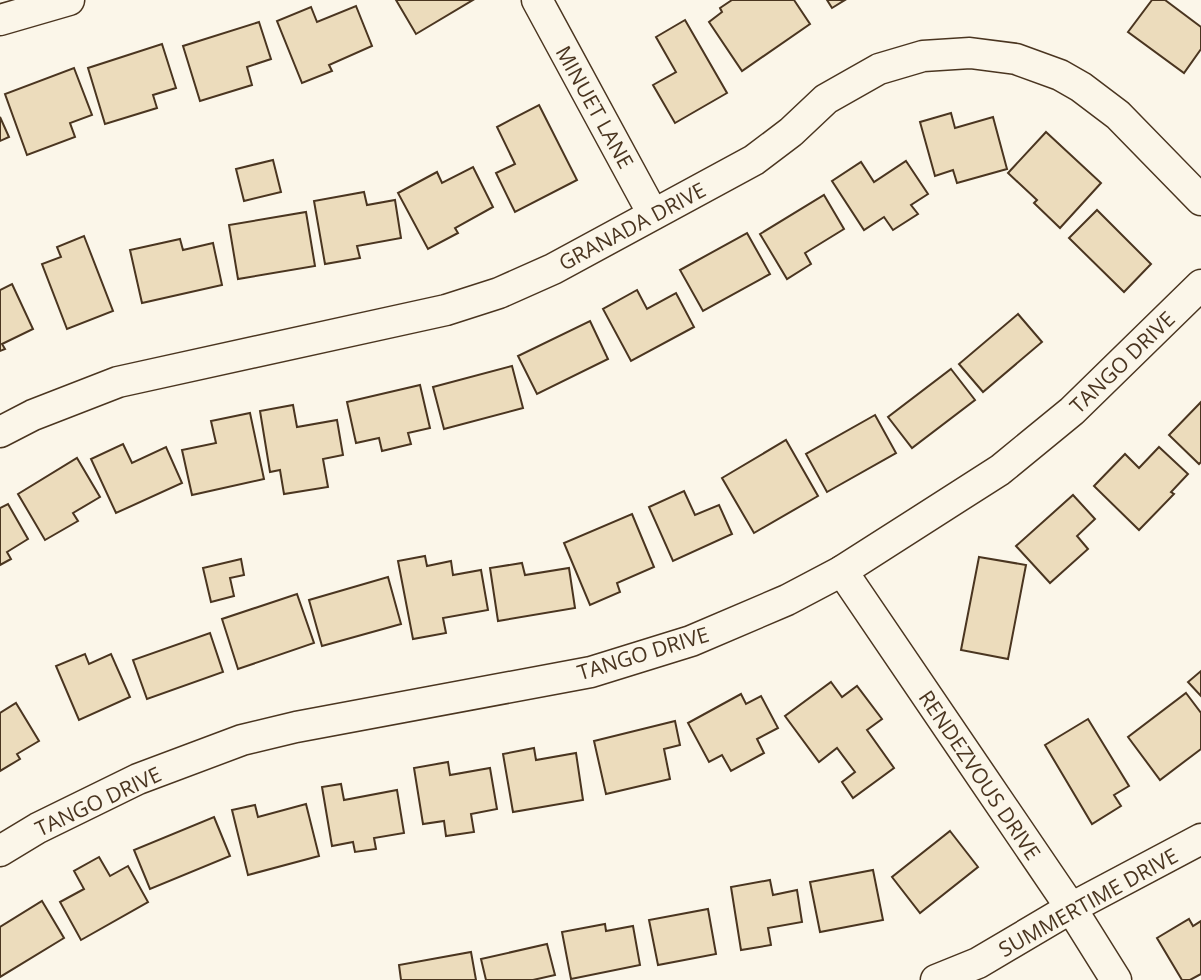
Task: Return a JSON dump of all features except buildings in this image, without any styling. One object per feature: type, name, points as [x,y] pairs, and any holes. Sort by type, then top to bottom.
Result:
[{"type":"street","points":[[0,20],[69,0]]},
{"type":"street","name":"MINUET LANE","points":[[537,0],[653,214]]},
{"type":"street","name":"GRANADA DRIVE","points":[[0,432],[33,415],[118,382],[446,310],[499,293],[553,269],[754,160],[792,132],[826,99],[879,69],[923,56],[970,53],[1016,59],[1060,75],[1081,86],[1118,115],[1201,200]]},
{"type":"street","name":"TANGO DRIVE","points":[[0,851],[38,828],[138,779],[242,740],[296,727],[591,672],[691,641],[787,600],[842,571],[1000,470],[1072,411],[1201,285]]},
{"type":"street","name":"RENDEZVOUS DRIVE","points":[[842,571],[1071,908],[1116,980]]},
{"type":"street","name":"SUMMERTIME DRIVE","points":[[936,980],[978,963],[1071,908],[1201,839]]}]
